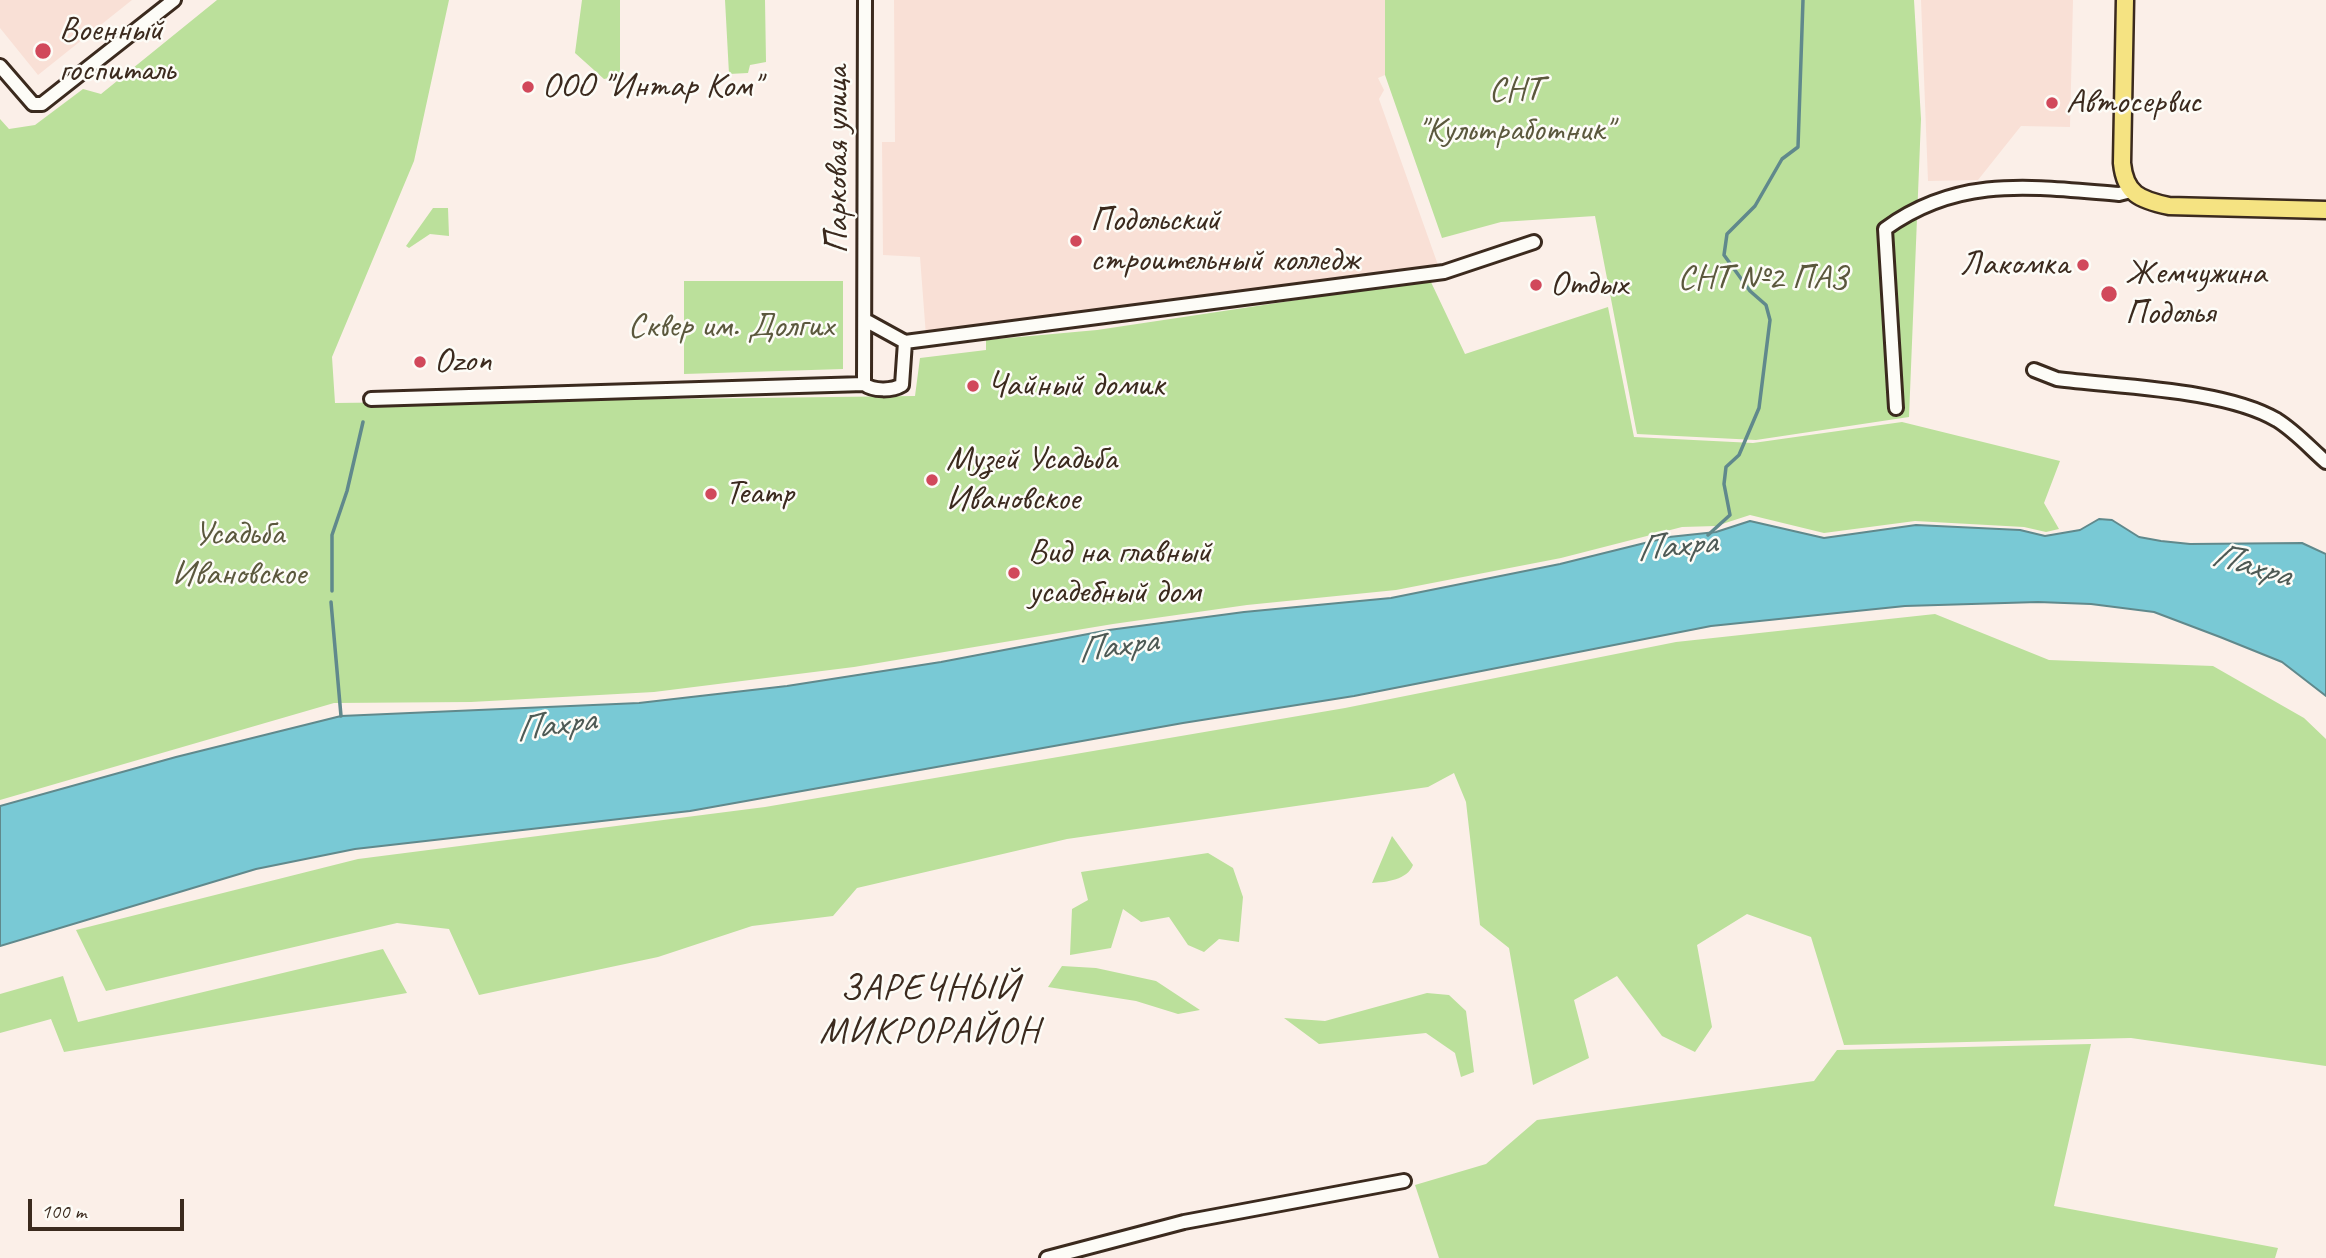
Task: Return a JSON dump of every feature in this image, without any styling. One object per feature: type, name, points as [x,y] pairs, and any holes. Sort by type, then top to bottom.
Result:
[{"type":"main road","points":[[2125,0],[2122,163],[2123,180],[2131,191],[2150,202],[2169,206],[2326,210]]},
{"type":"street","points":[[0,66],[26,98],[33,104],[42,104],[174,0]]},
{"type":"street","name":"Парковая улица","points":[[864,384],[866,0]]},
{"type":"street","points":[[1896,408],[1885,229],[1906,214],[1948,197],[1984,188],[2119,194],[2131,191]]},
{"type":"street","points":[[865,320],[905,342],[1444,272],[1534,242]]},
{"type":"street","points":[[371,400],[864,384],[870,388],[895,389],[902,385],[905,342]]},
{"type":"street","points":[[2034,370],[2057,379],[2244,404],[2291,429],[2326,462]]},
{"type":"street","points":[[1048,1258],[1184,1222],[1404,1181]]},
{"type":"shaded area","name":"Военный госпиталь","points":[[0,0],[132,0],[38,75],[0,28]]},
{"type":"shaded area","points":[[894,0],[1385,0],[1385,75],[1378,78],[1384,90],[1379,99],[1438,265],[926,336],[920,257],[883,255],[882,142],[895,142]]},
{"type":"shaded area","points":[[1921,0],[2073,0],[2070,127],[2021,126],[1978,180],[1928,181]]},
{"type":"green space","name":"Усадьба Ивановское","points":[[217,0],[449,0],[414,161],[332,357],[335,403],[915,396],[920,358],[986,350],[986,340],[1097,330],[1430,280],[1465,354],[1608,307],[1634,437],[1753,443],[1902,422],[2060,461],[2044,503],[2059,529],[2046,532],[2024,527],[1915,521],[1824,533],[1750,515],[1716,526],[1682,527],[1561,558],[1396,590],[1247,605],[1113,624],[854,667],[654,692],[471,702],[334,703],[0,800],[0,119],[9,129],[35,125],[83,89],[101,94]]},
{"type":"green space","points":[[582,0],[620,0],[620,76],[604,79],[575,53]]},
{"type":"green space","points":[[725,0],[765,0],[766,62],[750,65],[748,73],[729,74]]},
{"type":"green space","name":"СНТ №2 ПАЗ","points":[[1385,0],[1914,0],[1921,119],[1909,417],[1756,440],[1637,434],[1595,216],[1501,222],[1442,238],[1385,75]]},
{"type":"green space","points":[[433,208],[448,208],[449,236],[430,234],[409,248],[406,246]]},
{"type":"green space","name":"Сквер им. Долгих","points":[[684,281],[843,281],[843,369],[684,374]]},
{"type":"green space","points":[[1935,614],[2049,660],[2213,666],[2304,718],[2326,739],[2326,1066],[2131,1038],[1844,1045],[1811,937],[1747,914],[1697,945],[1712,1027],[1695,1052],[1662,1036],[1617,976],[1574,1000],[1589,1058],[1533,1085],[1509,948],[1480,925],[1466,802],[1454,773],[1428,787],[1067,839],[857,888],[833,916],[752,926],[658,957],[479,995],[449,929],[397,923],[106,991],[76,930],[358,859],[765,807],[1345,708],[1676,642]]},
{"type":"green space","points":[[1392,836],[1413,865],[1401,877],[1372,883]]},
{"type":"green space","points":[[1208,853],[1233,868],[1243,897],[1239,942],[1219,939],[1204,952],[1188,945],[1169,917],[1141,922],[1123,909],[1111,948],[1070,955],[1072,909],[1088,900],[1081,872]]},
{"type":"green space","points":[[383,949],[407,993],[64,1052],[51,1019],[0,1033],[0,994],[63,976],[78,1022]]},
{"type":"green space","points":[[1062,966],[1096,968],[1156,981],[1200,1010],[1178,1014],[1136,1001],[1048,987]]},
{"type":"green space","points":[[1427,993],[1449,995],[1466,1011],[1474,1072],[1461,1077],[1455,1053],[1426,1033],[1319,1044],[1284,1018],[1325,1021]]},
{"type":"green space","points":[[2091,1044],[2054,1206],[2278,1248],[2275,1258],[1439,1258],[1415,1185],[1486,1164],[1537,1120],[1814,1081],[1837,1050]]},
{"type":"water","name":"Пахра","points":[[2099,519],[2112,520],[2139,537],[2161,541],[2190,544],[2302,543],[2326,554],[2326,696],[2282,662],[2220,637],[2154,612],[2091,604],[2038,602],[1905,606],[1711,626],[1354,696],[1183,723],[690,811],[355,849],[256,869],[0,946],[0,806],[176,757],[341,716],[639,703],[787,686],[941,662],[1109,630],[1244,612],[1391,598],[1560,564],[1669,537],[1716,532],[1750,521],[1824,538],[1916,525],[2020,530],[2045,536],[2080,530]]},
{"type":"waterway","name":"Пахра","points":[[1708,535],[1730,515],[1724,484],[1726,467],[1739,455],[1759,408],[1770,320],[1766,305],[1750,291],[1724,255],[1727,234],[1755,206],[1782,159],[1798,147],[1803,0]]},
{"type":"waterway","points":[[332,591],[332,535],[347,491],[363,422]]},
{"type":"waterway","points":[[331,602],[341,716]]},
{"type":"place","name":"Военный госпиталь","points":[[43,51]]},
{"type":"place","name":"ООО \"Интар Ком\"","points":[[528,87]]},
{"type":"place","name":"Автосервис","points":[[2052,103]]},
{"type":"place","name":"Подольский строительный колледж","points":[[1076,241]]},
{"type":"place","name":"Лакомка","points":[[2083,265]]},
{"type":"place","name":"Отдых","points":[[1536,285]]},
{"type":"place","name":"Жемчужина Подолья","points":[[2109,294]]},
{"type":"place","name":"Ozon","points":[[420,362]]},
{"type":"place","name":"Чайный домик","points":[[973,386]]},
{"type":"place","name":"Музей Усадьба Ивановское","points":[[932,480]]},
{"type":"place","name":"Театр","points":[[711,494]]},
{"type":"place","name":"Вид на главный усадебный дом","points":[[1014,573]]},
{"type":"district","name":"ЗАРЕЧНЫЙ МИКРОРАЙОН","points":[[930,1010]]},
{"type":"park label","name":"СНТ \"Культработник\"","points":[[1515,111]]}]
